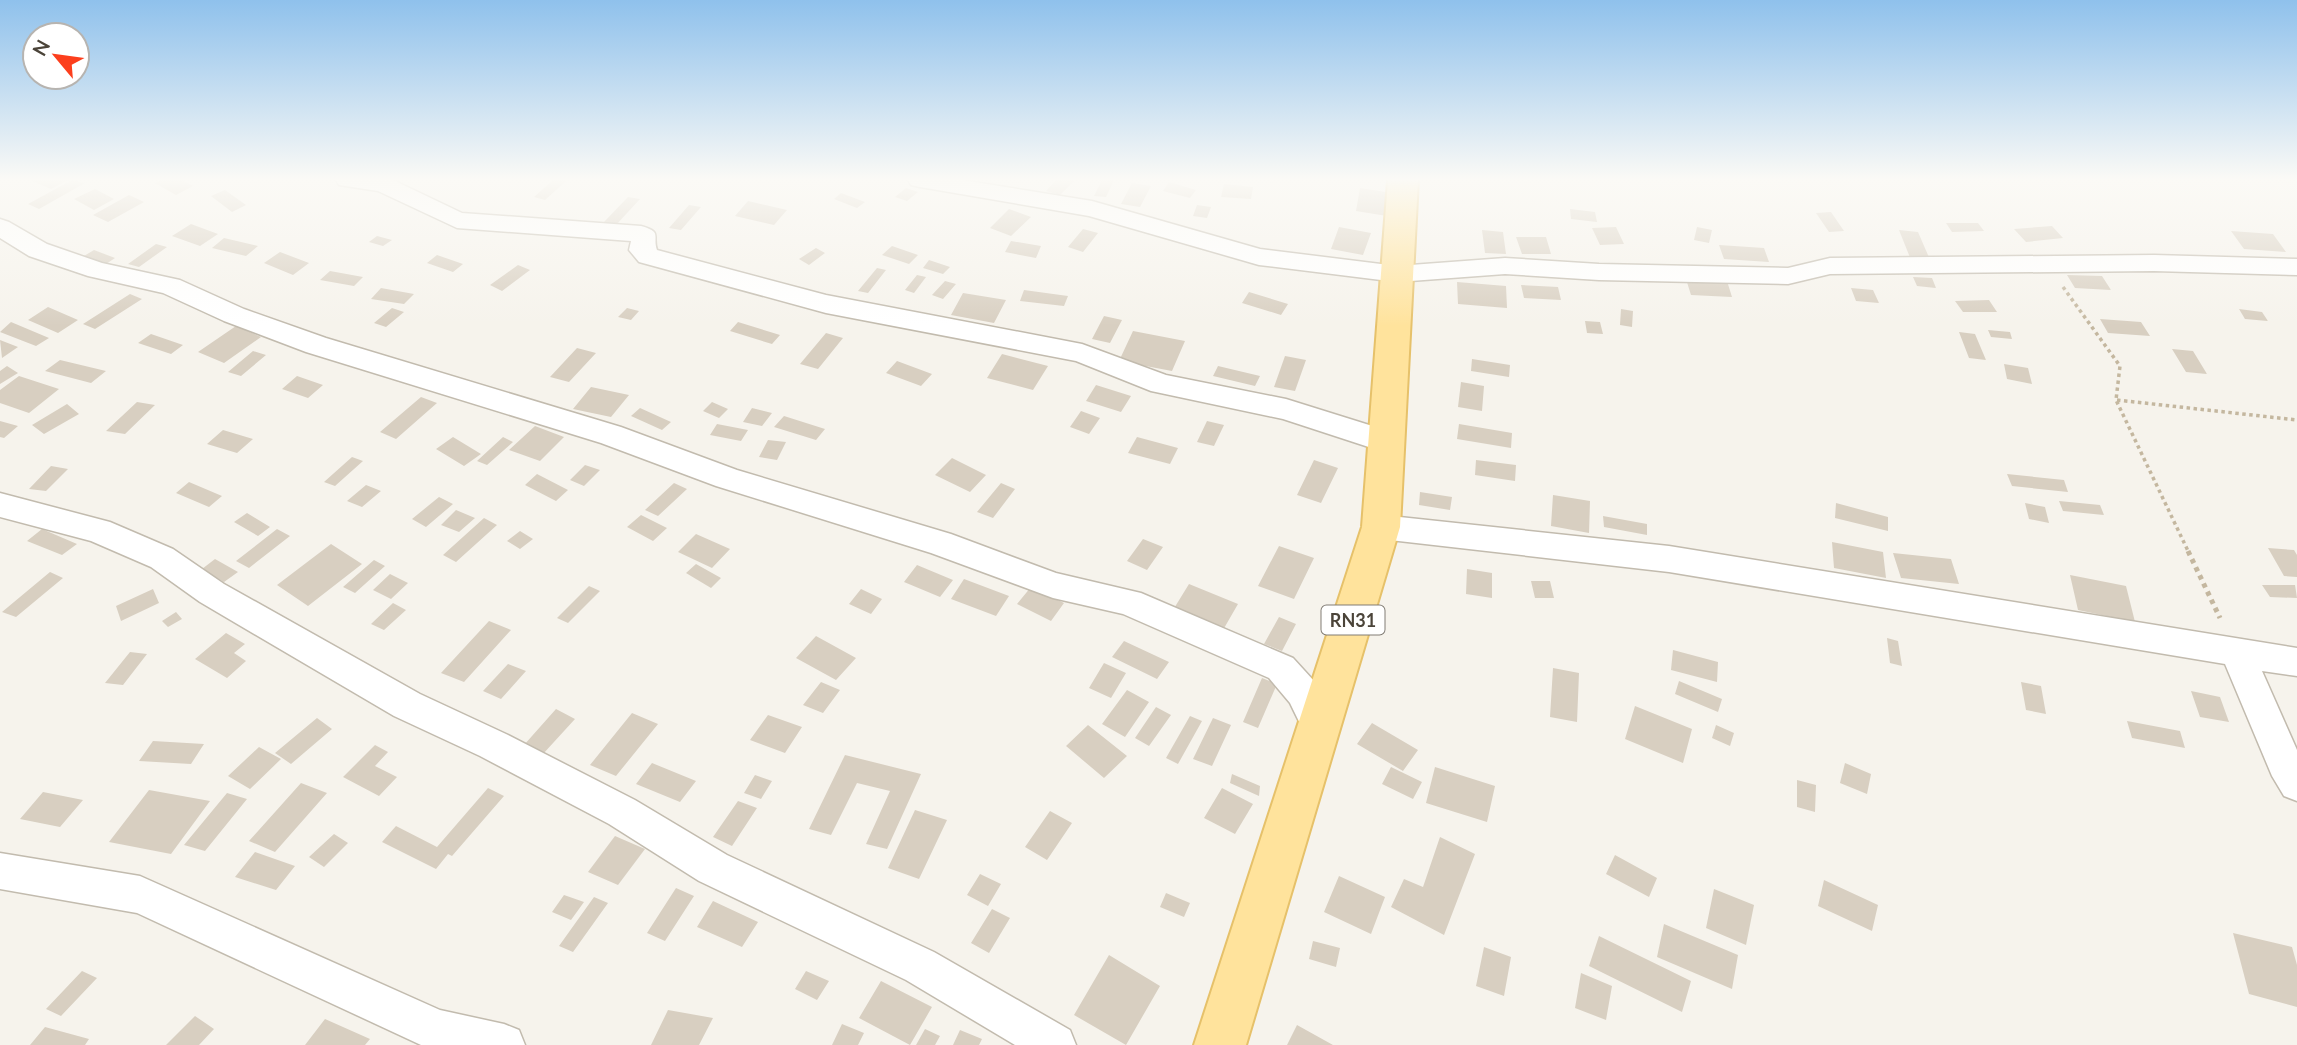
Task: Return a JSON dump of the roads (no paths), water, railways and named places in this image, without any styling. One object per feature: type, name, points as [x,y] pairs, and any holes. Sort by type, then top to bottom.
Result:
[{"type":"main road","name":"RN31","points":[[1220,1045],[1381,527],[1400,229]]},
{"type":"street","points":[[4,229],[38,250],[97,270],[171,286],[234,315],[316,345],[611,435],[727,478],[940,543],[1054,585],[1129,602],[1281,668],[1302,692],[1320,727]]},
{"type":"street","points":[[573,229],[642,234],[645,237],[642,250],[648,256],[834,306],[1082,353],[1161,384],[1286,409],[1387,442]]},
{"type":"street","points":[[1161,229],[1259,257],[1397,274],[1505,265],[1599,272],[1788,276],[1830,266],[2046,264],[2297,267]]},
{"type":"street","points":[[0,505],[99,531],[162,558],[212,593],[326,656],[407,705],[493,745],[622,812],[713,868],[920,966],[1055,1045]]},
{"type":"street","points":[[1381,527],[1668,559],[2297,662]]},
{"type":"street","points":[[2237,652],[2297,784]]},
{"type":"street","points":[[0,871],[140,895],[438,1031],[504,1045]]}]
